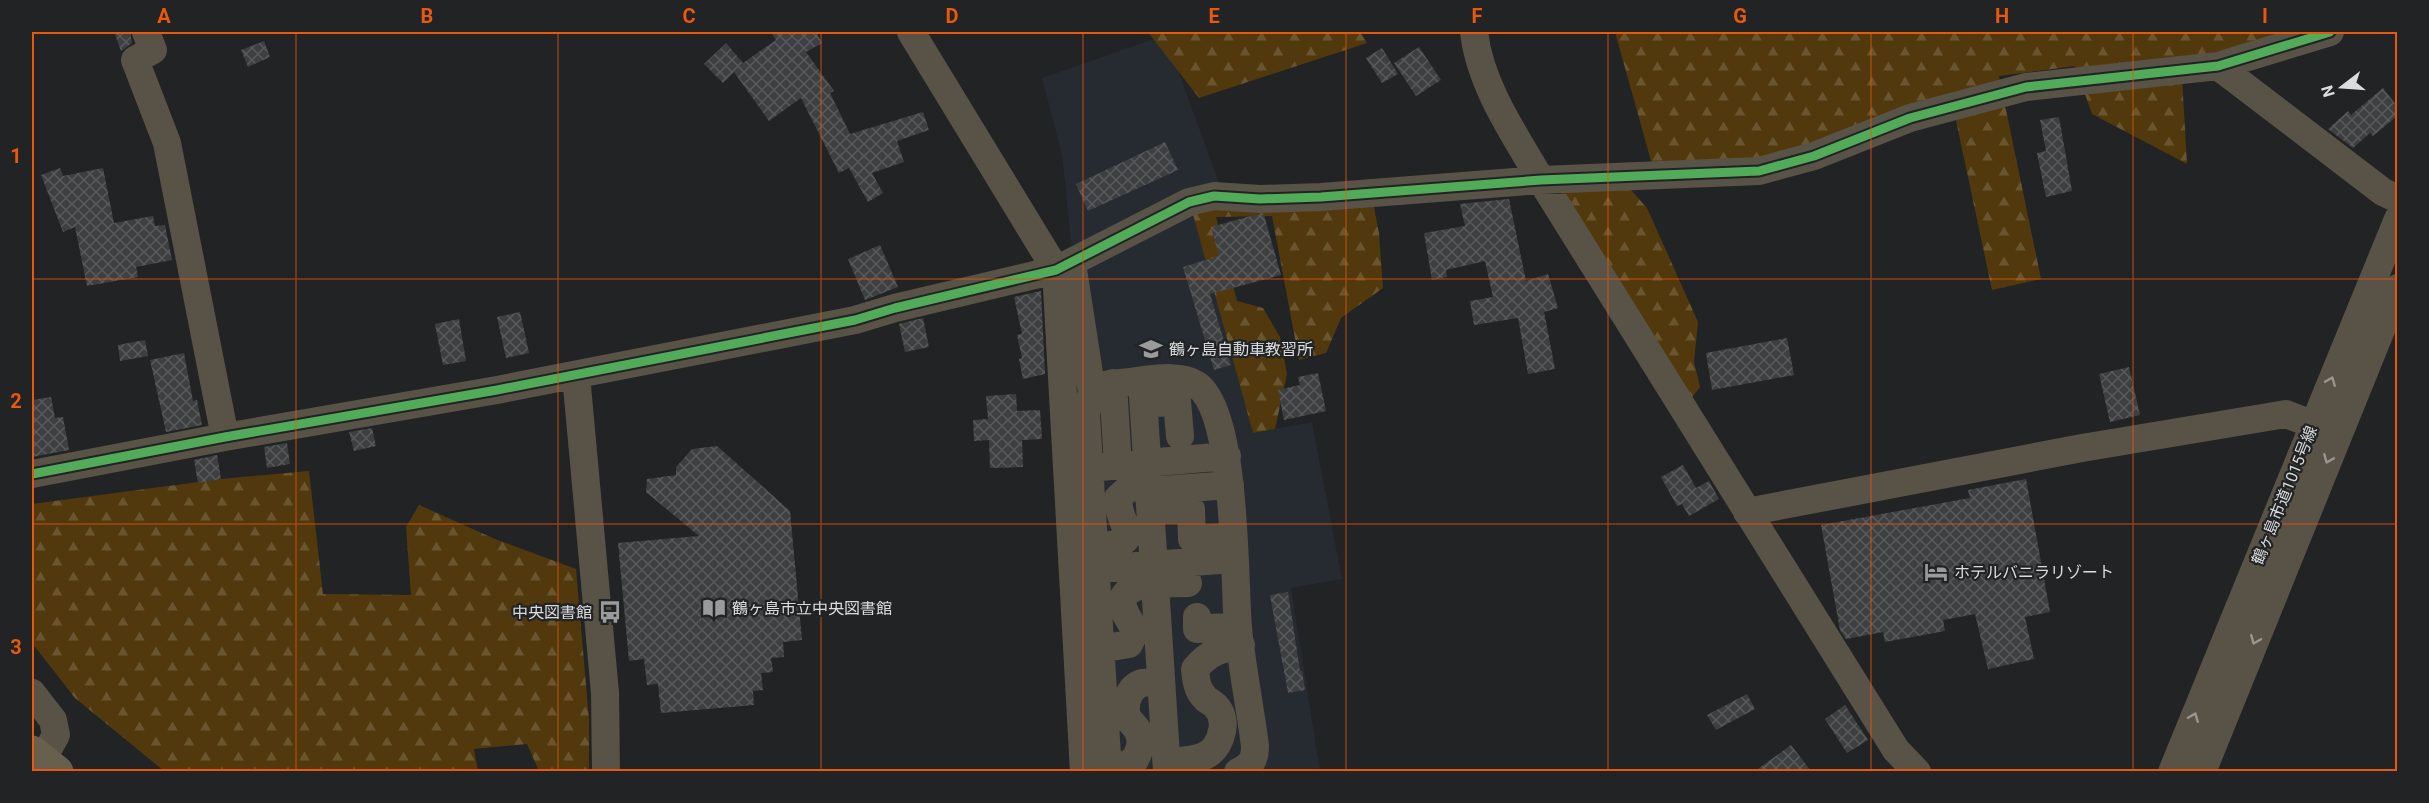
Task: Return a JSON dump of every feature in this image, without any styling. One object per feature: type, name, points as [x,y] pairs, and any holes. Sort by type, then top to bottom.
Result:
[{"type":"street","points":[[146,32],[153,50],[135,60],[167,143],[225,437]]},
{"type":"street","points":[[911,32],[1064,266],[1102,388],[1118,466]]},
{"type":"street","points":[[1474,32],[1476,51],[1496,102],[1540,180],[1896,750],[1917,771]]},
{"type":"street","points":[[32,474],[225,437],[576,375],[855,320],[1064,266],[1189,202],[1214,196],[1260,199],[1321,197],[1540,180],[1759,171],[1814,156],[1910,118],[2026,87],[2218,66],[2330,32]]},
{"type":"street","points":[[2218,66],[2383,192],[2397,199]]},
{"type":"street","name":"鶴ヶ島市道1015号線","points":[[2172,771],[2397,219]]},
{"type":"street","points":[[1064,266],[1099,770]]},
{"type":"street","name":"鶴ヶ島市道1015号線","points":[[2202,771],[2397,288]]},
{"type":"street","points":[[576,375],[605,693],[606,771]]},
{"type":"street","points":[[1143,393],[1180,379],[1198,386],[1216,416],[1227,456],[1239,635],[1255,746],[1255,758],[1249,767],[1238,771]]},
{"type":"street","points":[[1102,388],[1143,393],[1177,401],[1180,436]]},
{"type":"street","points":[[1099,770],[1100,649],[1086,415],[1102,388]]},
{"type":"street","points":[[1143,393],[1167,767],[1211,753],[1220,742],[1224,726],[1218,709],[1204,697],[1196,684],[1195,669],[1204,658],[1239,635]]},
{"type":"street","points":[[1747,512],[2082,448],[2286,414],[2313,424]]},
{"type":"street","points":[[1149,488],[1227,456]]},
{"type":"street","points":[[1089,468],[1118,466],[1149,488],[1191,509],[1192,539],[1234,548]]},
{"type":"street","points":[[1094,557],[1111,546],[1120,544],[1126,538],[1128,531],[1120,514],[1118,498],[1129,488],[1230,485]]},
{"type":"street","points":[[1100,649],[1129,644],[1134,635],[1133,623],[1123,609],[1123,597],[1130,589],[1154,574],[1234,548]]},
{"type":"street","points":[[1094,557],[1188,583]]},
{"type":"street","points":[[1197,617],[1197,629],[1239,635]]},
{"type":"street","points":[[1099,770],[1125,765],[1135,760],[1141,740],[1137,726],[1129,720],[1126,709],[1128,697],[1133,688],[1142,683],[1161,682]]},
{"type":"street","points":[[32,693],[53,720],[56,735],[44,761]]},
{"type":"shaded area","name":"鶴ヶ島自動車教習所","points":[[1165,35],[1220,185],[1188,195],[1253,433],[1312,422],[1342,579],[1291,588],[1320,771],[1093,771],[1069,276],[1072,250],[1062,155],[1042,78]]},
{"type":"green space","points":[[1148,32],[1360,32],[1367,43],[1199,98]]},
{"type":"green space","points":[[1615,32],[2299,32],[2181,60],[2187,164],[2092,114],[2075,66],[1999,76],[2041,279],[1992,290],[1954,111],[1760,160],[1653,168]]},
{"type":"green space","points":[[1624,182],[1647,208],[1698,322],[1694,362],[1700,387],[1690,400],[1561,193]]},
{"type":"green space","points":[[1372,197],[1379,233],[1383,288],[1341,318],[1326,353],[1299,360],[1272,216],[1216,217],[1237,301],[1263,308],[1280,337],[1287,374],[1275,429],[1253,433],[1192,211]]},
{"type":"green space","points":[[309,471],[323,594],[411,595],[406,527],[419,505],[495,539],[576,569],[589,720],[589,771],[539,771],[527,744],[474,749],[478,771],[164,771],[75,698],[32,643],[32,504],[221,479]]},
{"type":"building","points":[[114,32],[130,32],[132,43],[121,51]]},
{"type":"building","points":[[771,32],[816,32],[822,43],[806,52],[834,91],[830,93],[850,134],[923,112],[929,130],[897,141],[904,162],[872,173],[883,193],[868,202],[849,168],[839,173],[801,98],[769,121],[734,72],[723,83],[704,64],[726,43],[743,63],[776,40]]},
{"type":"building","points":[[264,41],[270,57],[248,67],[241,50]]},
{"type":"building","points":[[1419,47],[1441,80],[1416,96],[1394,63]]},
{"type":"building","points":[[1382,48],[1398,74],[1382,83],[1366,58]]},
{"type":"building","points":[[2383,88],[2397,106],[2397,116],[2373,136],[2370,133],[2353,148],[2328,129],[2348,111],[2351,115]]},
{"type":"building","points":[[2059,117],[2072,191],[2046,197],[2037,153],[2046,151],[2040,120]]},
{"type":"building","points":[[1165,142],[1178,170],[1088,211],[1076,184]]},
{"type":"building","points":[[60,168],[63,176],[103,168],[114,223],[153,216],[155,226],[165,225],[172,260],[136,267],[138,277],[87,286],[75,227],[63,232],[41,175]]},
{"type":"building","points":[[1509,199],[1526,281],[1548,274],[1558,308],[1544,312],[1555,369],[1528,374],[1518,318],[1474,325],[1470,301],[1493,297],[1485,261],[1446,270],[1447,277],[1432,280],[1424,233],[1465,226],[1460,204]]},
{"type":"building","points":[[1254,215],[1264,215],[1281,275],[1210,294],[1231,365],[1214,370],[1183,267],[1219,256],[1211,227]]},
{"type":"building","points":[[880,245],[898,287],[865,300],[848,259]]},
{"type":"building","points":[[1041,291],[1045,374],[1023,379],[1019,359],[1022,358],[1017,335],[1022,334],[1014,297]]},
{"type":"building","points":[[520,312],[529,353],[506,358],[497,317]]},
{"type":"building","points":[[923,318],[929,347],[905,352],[899,324]]},
{"type":"building","points":[[459,319],[466,361],[443,365],[435,324]]},
{"type":"building","points":[[1787,338],[1794,375],[1712,390],[1706,353]]},
{"type":"building","points":[[145,340],[148,356],[120,361],[118,345]]},
{"type":"building","points":[[184,353],[193,401],[197,400],[202,425],[166,432],[150,360]]},
{"type":"building","points":[[2129,367],[2140,415],[2110,422],[2099,374]]},
{"type":"building","points":[[1318,373],[1326,411],[1284,420],[1278,390],[1300,385],[1298,377]]},
{"type":"building","points":[[1016,394],[1017,411],[1040,410],[1042,439],[1022,440],[1023,467],[990,468],[989,440],[974,441],[973,420],[988,419],[986,396]]},
{"type":"building","points":[[51,397],[55,418],[63,417],[69,450],[32,457],[32,400]]},
{"type":"building","points":[[372,428],[376,446],[354,451],[349,432]]},
{"type":"building","points":[[287,443],[290,464],[267,468],[264,447]]},
{"type":"building","points":[[717,446],[790,511],[802,640],[783,642],[784,657],[771,658],[773,672],[761,673],[763,690],[753,691],[754,705],[661,713],[658,684],[647,685],[644,659],[629,661],[618,543],[699,536],[646,492],[647,479],[676,475],[676,467],[692,449]]},
{"type":"building","points":[[217,455],[221,479],[198,483],[194,460]]},
{"type":"building","points":[[1683,465],[1696,488],[1709,481],[1719,499],[1689,516],[1682,504],[1677,506],[1661,477]]},
{"type":"building","points":[[2026,479],[2050,612],[2025,617],[2034,659],[1988,669],[1975,614],[1943,620],[1945,631],[1885,642],[1883,632],[1846,639],[1840,630],[1821,525],[1970,498],[1968,490]]},
{"type":"building","points":[[1288,592],[1305,690],[1288,693],[1270,595]]},
{"type":"building","points":[[1747,694],[1755,709],[1716,730],[1707,715]]},
{"type":"building","points":[[1845,705],[1868,740],[1847,753],[1825,719]]},
{"type":"building","points":[[1791,745],[1811,771],[1755,771]]},
{"type":"cycle path","points":[[32,474],[225,437],[497,390],[855,320],[895,308],[1056,270],[1189,202],[1214,196],[1260,199],[1321,197],[1541,180],[1759,171],[1814,156],[1910,118],[2026,87],[2218,66],[2330,32]]},
{"type":"place","name":"鶴ヶ島自動車教習所","points":[[1151,349]]},
{"type":"place","name":"ホテルバニラリゾート","points":[[1936,572]]},
{"type":"place","name":"鶴ヶ島市立中央図書館","points":[[714,608]]},
{"type":"place","name":"中央図書館","points":[[610,612]]}]
